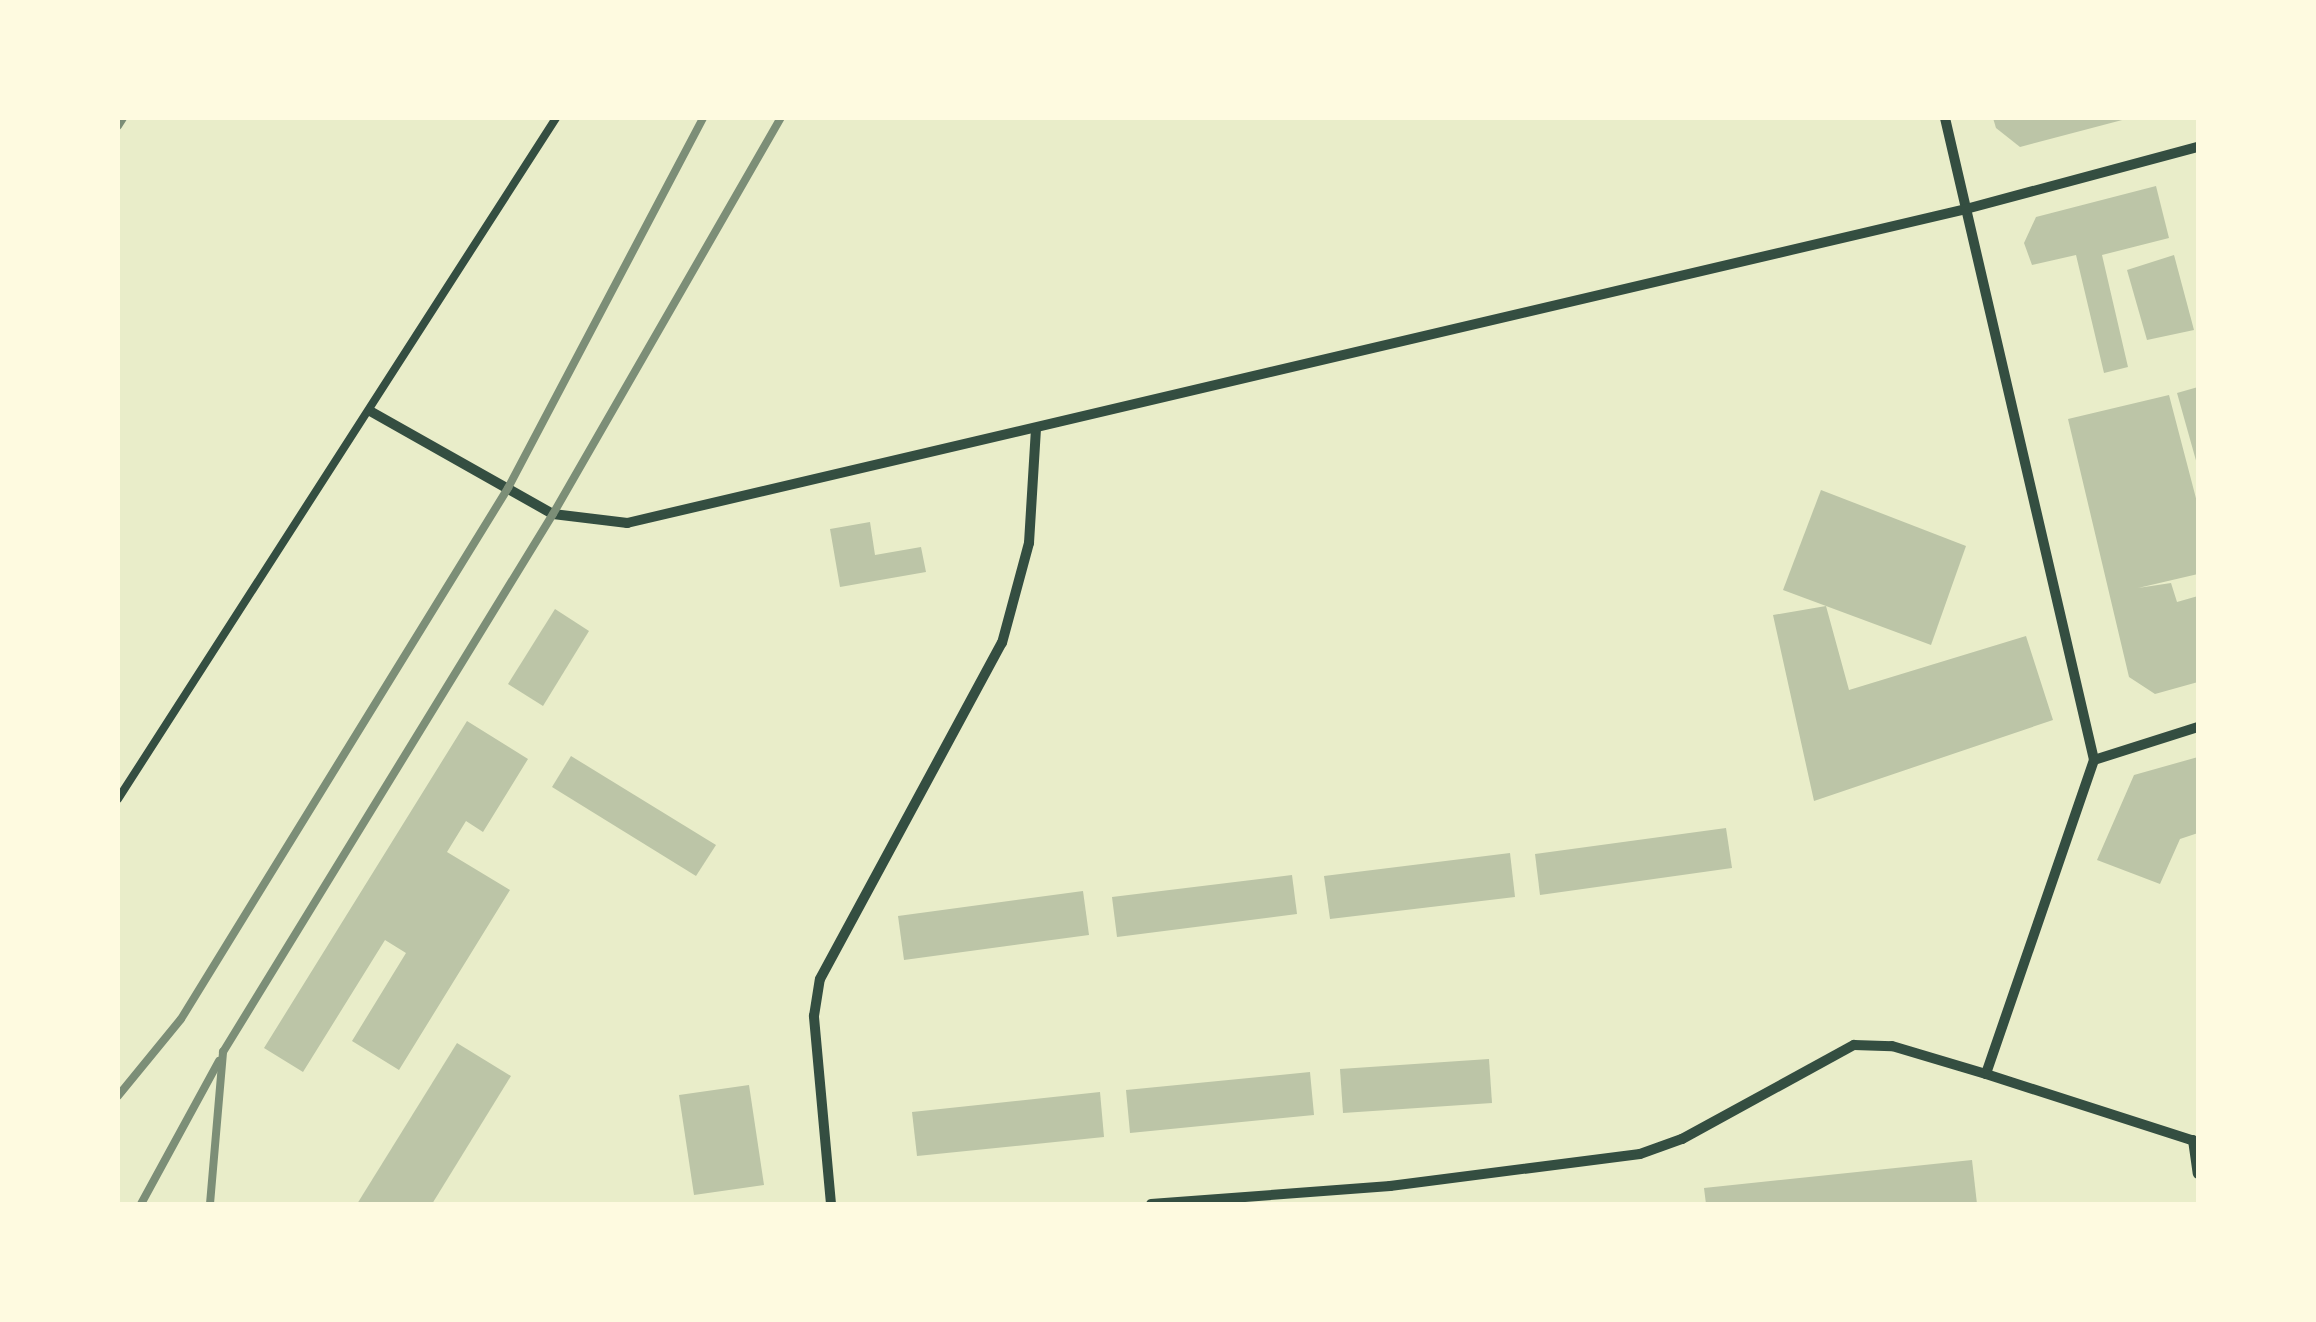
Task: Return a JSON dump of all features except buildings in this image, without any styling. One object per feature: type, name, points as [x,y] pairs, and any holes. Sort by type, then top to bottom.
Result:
[{"type":"street","points":[[1945,118],[2094,760],[1986,1074]]},
{"type":"street","points":[[370,411],[553,514],[627,523],[1966,209],[2198,147]]},
{"type":"street","points":[[831,1204],[814,1016],[820,979],[1002,643],[1029,543],[1036,428]]},
{"type":"street","points":[[2094,760],[2198,727]]},
{"type":"street","points":[[1152,1204],[1390,1186],[1640,1154],[1682,1138],[1854,1046],[1892,1046],[2196,1141],[2198,1174]]},
{"type":"lane","points":[[118,798],[556,118]]},
{"type":"railway","points":[[118,126],[123,118]]},
{"type":"railway","points":[[118,1096],[181,1019],[508,488],[703,118]]},
{"type":"railway","points":[[210,1204],[223,1052],[553,514],[781,118]]},
{"type":"railway","points":[[141,1204],[219,1061]]}]
